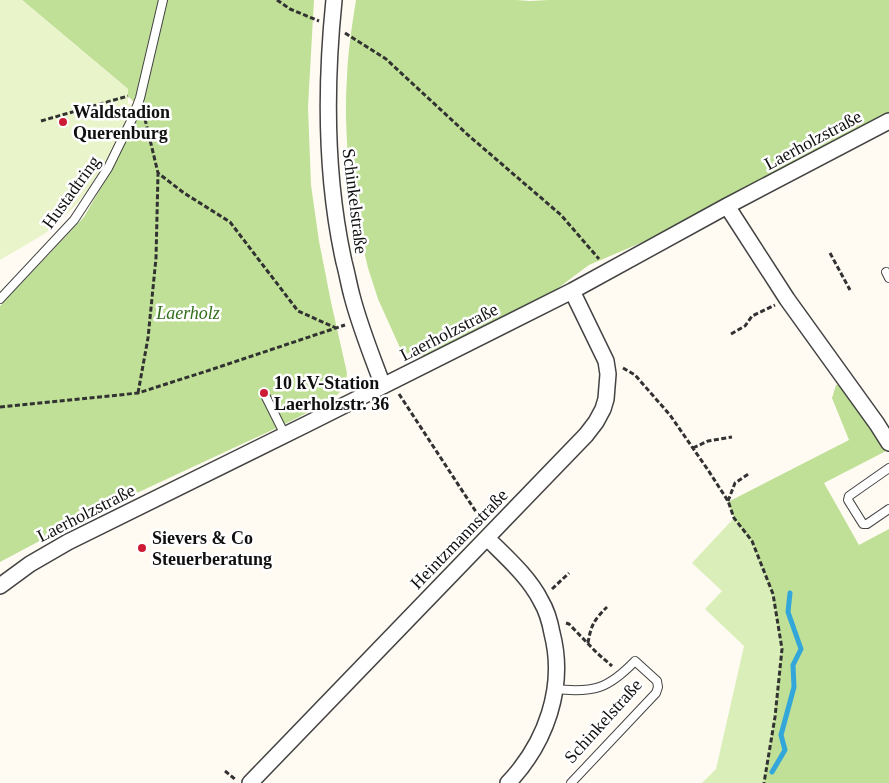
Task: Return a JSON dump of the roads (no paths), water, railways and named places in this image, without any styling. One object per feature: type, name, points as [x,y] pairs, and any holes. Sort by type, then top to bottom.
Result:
[{"type":"street","name":"Schinkelstraße","points":[[334,10],[328,101],[330,163],[338,234],[358,319],[387,384]]},
{"type":"street","name":"Laerholzstraße","points":[[0,586],[30,564],[68,542],[572,291],[727,206],[889,121]]},
{"type":"street","points":[[727,206],[787,299],[889,443]]},
{"type":"street","name":"Heintzmannstraße","points":[[250,783],[586,435],[596,422],[606,399],[608,374],[606,361],[572,291]]},
{"type":"street","name":"Schinkelstraße","points":[[489,536],[519,569],[541,600],[556,647],[557,670],[552,708],[542,734],[530,755],[508,783]]},
{"type":"lane","name":"Hustadtring","points":[[0,299],[74,220],[108,168],[140,98],[163,0]]},
{"type":"lane","points":[[266,397],[285,435]]},
{"type":"lane","points":[[889,468],[849,496],[848,500],[863,524],[867,524],[889,509]]},
{"type":"lane","name":"Schinkelstraße","points":[[555,689],[583,691],[598,688],[622,675],[635,661],[657,681],[656,693],[572,783]]},
{"type":"waterway","points":[[772,772],[785,750],[781,735],[794,687],[793,665],[801,649],[788,612],[790,593]]},
{"type":"place","name":"Waldstadion Querenburg","points":[[63,122]]},
{"type":"place","name":"10 kV-Station Laerholzstr. 36","points":[[264,393]]},
{"type":"place","name":"Sievers & Co Steuerberatung","points":[[142,548]]},
{"type":"park label","name":"Laerholz","points":[[188,313]]}]
